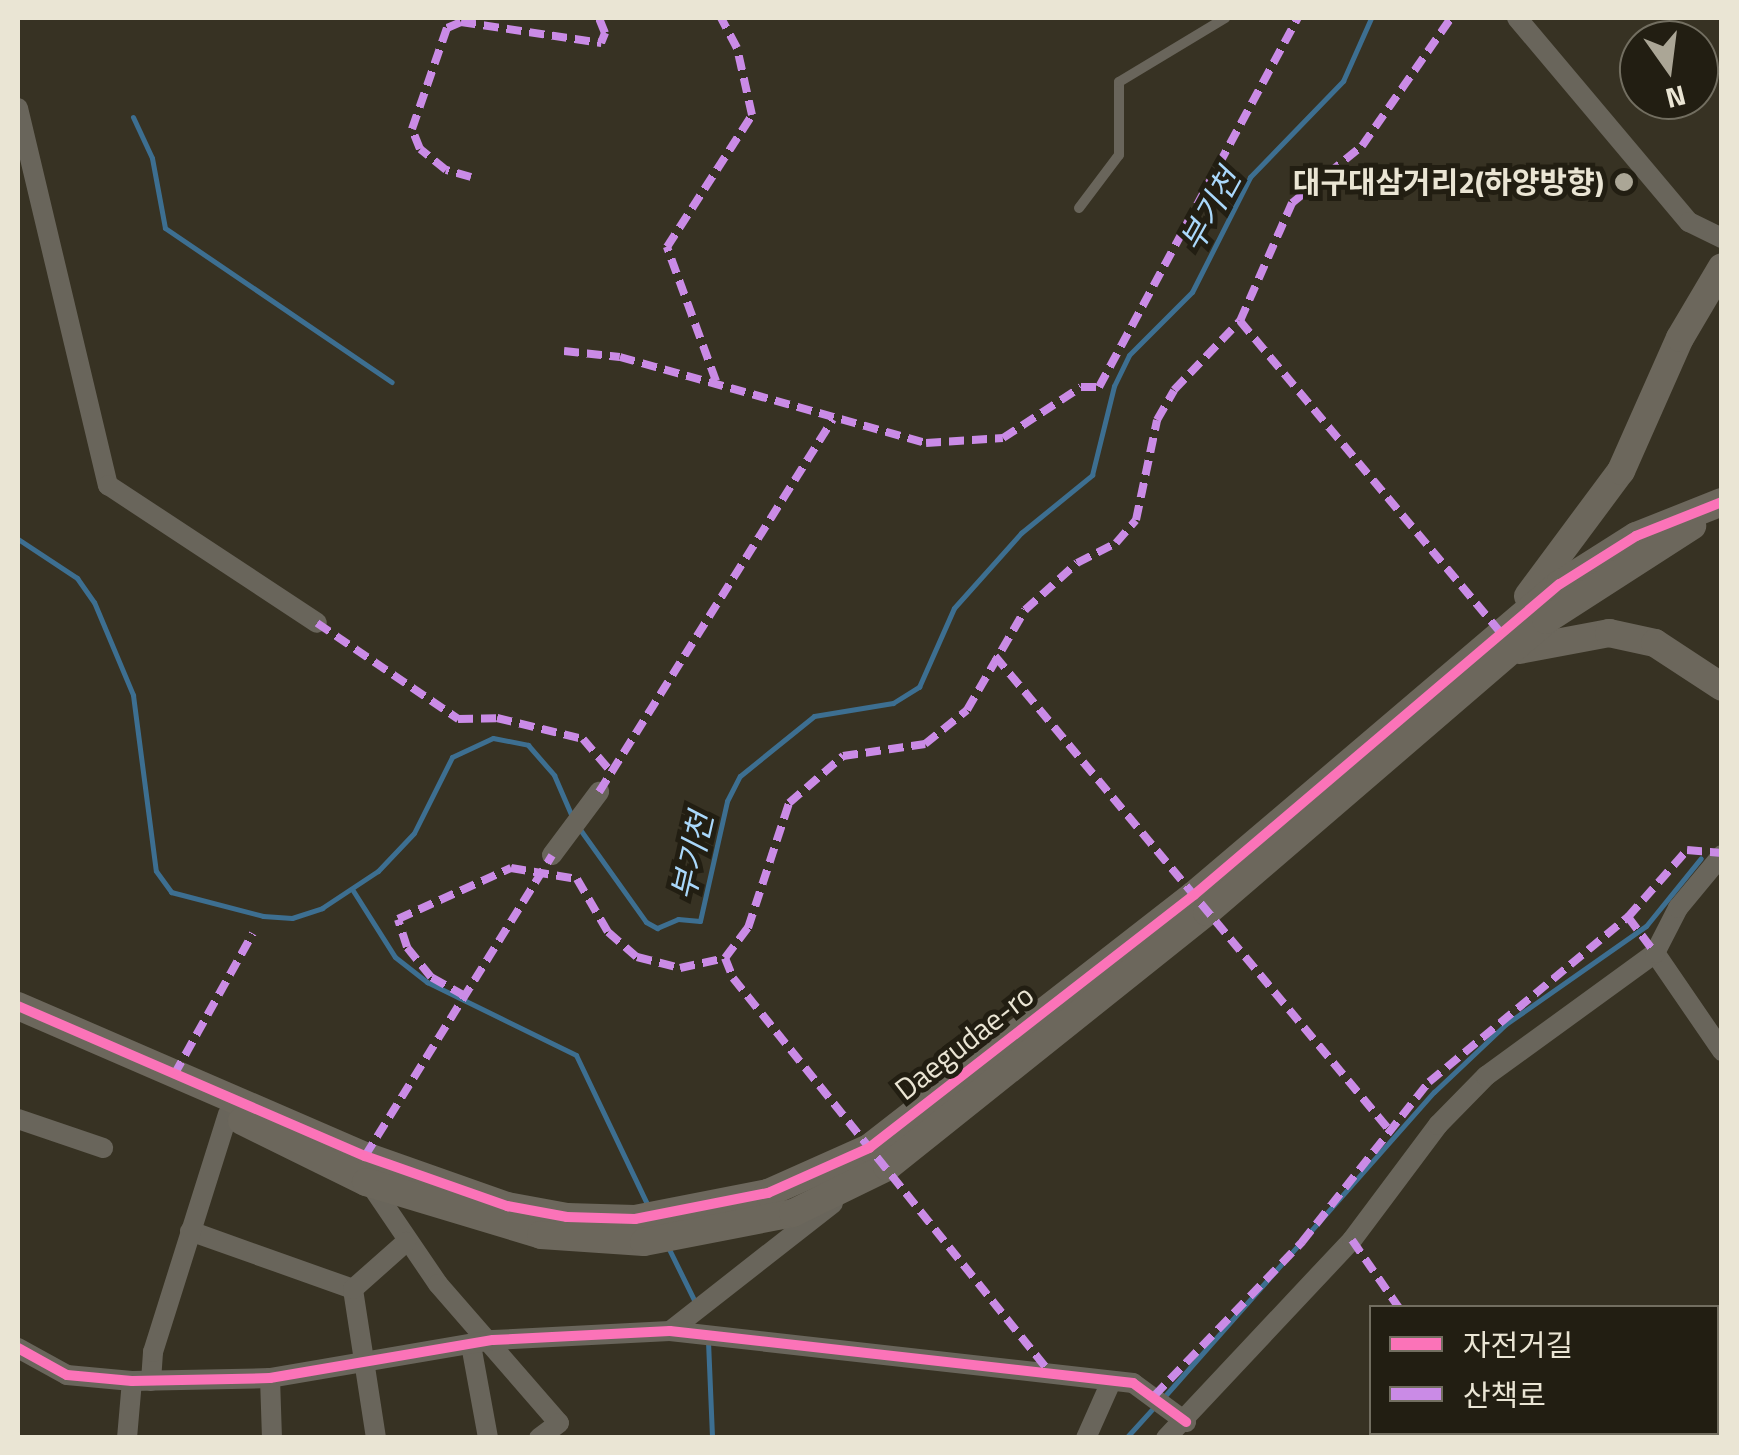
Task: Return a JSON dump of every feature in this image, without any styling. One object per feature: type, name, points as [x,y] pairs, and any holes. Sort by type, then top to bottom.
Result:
[{"type":"street","points":[[1517,18],[1688,222],[1722,238]]},
{"type":"street","points":[[18,108],[108,485],[317,623]]},
{"type":"street","points":[[1506,642],[1621,472],[1680,338],[1722,267]]},
{"type":"street","name":"Daegudae-ro","points":[[119,1052],[228,1114],[541,1235],[653,1229],[793,1213],[850,1189],[887,1167],[1207,912],[1606,552],[1722,503]]},
{"type":"street","points":[[1506,642],[1609,632],[1654,643],[1722,688]]},
{"type":"street","name":"Daegudae-ro","points":[[653,1229],[768,1193],[869,1148],[1194,895],[1506,642]]},
{"type":"street","points":[[552,855],[599,792]]},
{"type":"street","points":[[1166,1438],[1172,1410],[1352,1240],[1438,1125],[1486,1076],[1654,952],[1678,908],[1722,855]]},
{"type":"street","points":[[1654,952],[1722,1051]]},
{"type":"street","name":"Daegudae-ro","points":[[18,1006],[366,1169]]},
{"type":"street","points":[[126,1438],[228,1114]]},
{"type":"street","points":[[18,1119],[104,1148]]},
{"type":"street","points":[[366,1169],[406,1242],[493,1340],[559,1423],[539,1438]]},
{"type":"street","points":[[670,1331],[850,1189]]},
{"type":"street","points":[[190,1231],[352,1289]]},
{"type":"street","points":[[352,1289],[406,1242]]},
{"type":"street","points":[[352,1289],[361,1366],[376,1438]]},
{"type":"street","points":[[18,1348],[67,1375],[141,1381],[270,1378],[361,1366],[493,1340],[670,1331],[1047,1369],[1110,1384],[1133,1383],[1172,1410]]},
{"type":"street","points":[[471,1344],[488,1438]]},
{"type":"street","points":[[270,1378],[272,1438]]},
{"type":"street","points":[[1086,1438],[1110,1384]]},
{"type":"lane","points":[[1080,208],[1119,155],[1119,82],[1225,18]]},
{"type":"waterway","name":"부기천","points":[[579,828],[646,922],[657,928],[678,919],[700,921],[727,801],[740,776],[814,716],[893,703],[919,687],[954,608],[1021,533],[1092,475],[1114,386],[1129,355],[1192,292],[1250,177],[1343,81],[1371,18]]},
{"type":"waterway","points":[[133,117],[152,158],[165,228],[392,382]]},
{"type":"waterway","name":"부기천","points":[[18,539],[77,578],[94,602],[133,695],[156,871],[171,892],[263,916],[292,918],[322,908],[378,871],[414,833],[452,757],[493,738],[528,745],[554,775],[573,819]]},
{"type":"waterway","points":[[1163,1398],[1434,1092],[1506,1024],[1646,926],[1701,858]]},
{"type":"waterway","points":[[352,889],[395,957],[427,982],[576,1055],[649,1208]]},
{"type":"waterway","points":[[667,1245],[695,1302]]},
{"type":"waterway","points":[[708,1341],[712,1438]]},
{"type":"waterway","points":[[1126,1438],[1155,1406]]},
{"type":"marked path","points":[[471,177],[446,170],[420,149],[412,129],[447,28],[461,22],[601,43],[605,33],[599,18]]},
{"type":"marked path","points":[[716,381],[667,247],[752,115],[737,48],[721,18]]},
{"type":"marked path","points":[[564,351],[620,357],[926,443],[1003,438],[1081,387],[1099,387],[1298,18]]},
{"type":"marked path","points":[[465,996],[431,977],[407,947],[398,919],[511,868],[577,879],[608,932],[637,957],[680,968],[725,958],[748,928],[789,803],[843,756],[925,744],[967,710],[1025,610],[1077,563],[1116,543],[1136,520],[1157,420],[1174,390],[1240,321],[1292,203],[1362,146],[1451,18]]},
{"type":"marked path","points":[[1240,321],[1499,631]]},
{"type":"marked path","points":[[599,792],[833,419]]},
{"type":"marked path","points":[[317,623],[458,719],[497,718],[583,739],[612,773]]},
{"type":"marked path","points":[[995,656],[1390,1131]]},
{"type":"marked path","points":[[1154,1396],[1302,1242],[1429,1082],[1628,917],[1687,850],[1722,853]]},
{"type":"marked path","points":[[365,1156],[552,855]]},
{"type":"marked path","points":[[1628,917],[1655,953]]},
{"type":"marked path","points":[[174,1075],[253,933]]},
{"type":"marked path","points":[[725,958],[733,978],[1047,1369]]},
{"type":"marked path","points":[[1352,1240],[1397,1305]]},
{"type":"cycle path","points":[[18,1006],[365,1156],[507,1206],[567,1217],[635,1219],[768,1193],[869,1148],[1194,895],[1560,584],[1636,536],[1722,502]]},
{"type":"cycle path","points":[[18,1348],[67,1375],[132,1381],[270,1378],[493,1340],[670,1331],[1133,1383],[1186,1422]]},
{"type":"place","name":"대구대삼거리2(하양방향)","points":[[1624,182]]}]
